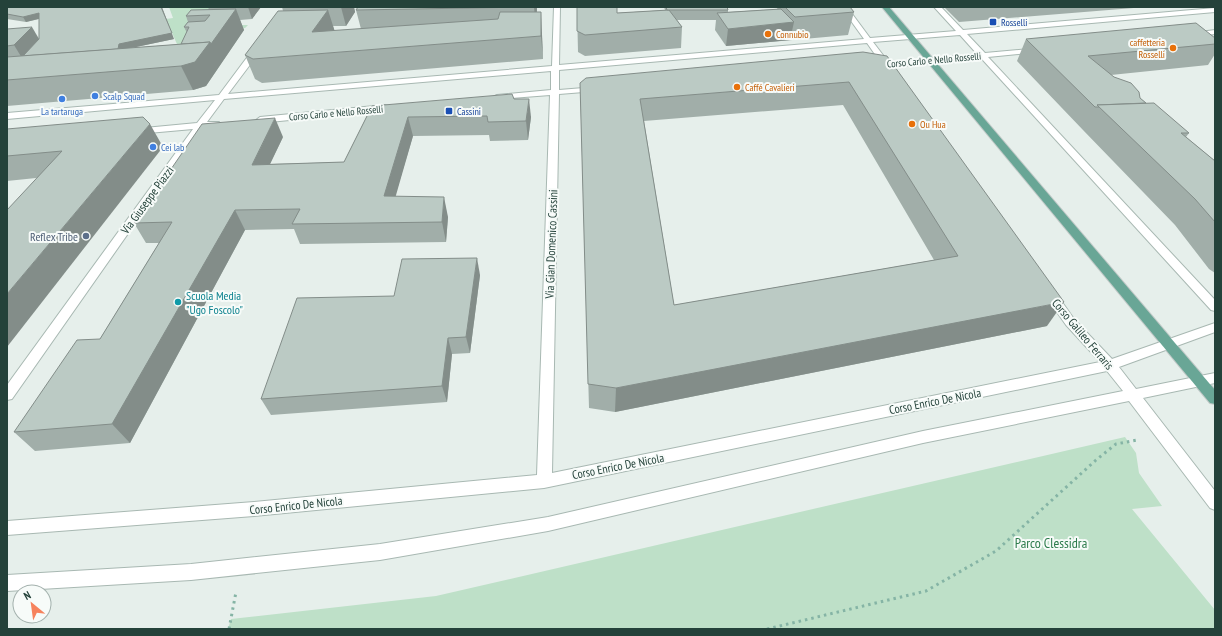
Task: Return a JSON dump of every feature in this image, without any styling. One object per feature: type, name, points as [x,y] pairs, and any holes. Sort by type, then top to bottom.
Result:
[{"type":"main road","points":[[885,7],[1215,399]]},
{"type":"street","name":"Via Gian Domenico Cassini","points":[[544,481],[557,7]]},
{"type":"street","points":[[844,7],[894,75]]},
{"type":"street","points":[[936,7],[962,32],[1215,307]]},
{"type":"street","points":[[7,116],[1215,10]]},
{"type":"street","points":[[1184,35],[1215,32]]},
{"type":"street","name":"Via Giuseppe Piazzi","points":[[7,395],[200,125],[262,43]]},
{"type":"street","name":"Corso Carlo e Nello Rosselli","points":[[868,66],[1043,50]]},
{"type":"street","points":[[491,98],[604,88]]},
{"type":"street","name":"Corso Carlo e Nello Rosselli","points":[[254,120],[396,107]]},
{"type":"street","points":[[131,132],[223,123]]},
{"type":"street","name":"Corso Galileo Ferraris","points":[[1045,287],[1070,322],[1110,365],[1215,503]]},
{"type":"street","name":"Corso Enrico De Nicola","points":[[7,528],[254,510],[544,481],[1110,365],[1169,345],[1215,327]]},
{"type":"street","points":[[7,583],[191,572],[380,552],[548,524],[923,437],[1215,378]]},
{"type":"path","points":[[767,629],[926,591],[996,551],[1096,460],[1116,444],[1162,433]]},
{"type":"green space","points":[[169,7],[212,7],[219,25],[248,25],[245,28],[201,29],[180,51],[166,19],[173,18]]},
{"type":"green space","name":"Parco Clessidra","points":[[1125,437],[1136,453],[1139,473],[1162,506],[1132,509],[1215,610],[1215,629],[228,629],[231,619],[436,596]]},
{"type":"building","points":[[7,7],[161,7],[172,33],[119,44],[118,49],[23,56],[39,39],[39,13],[23,17],[7,14]]},
{"type":"building","points":[[358,7],[528,7],[356,10]]},
{"type":"building","points":[[577,7],[617,7],[617,13],[669,10],[682,27],[585,35],[577,31]]},
{"type":"building","points":[[666,7],[727,7],[728,10],[667,10]]},
{"type":"building","points":[[785,7],[850,7],[854,12],[795,17]]},
{"type":"building","points":[[236,9],[211,44],[210,42],[181,44],[189,27],[184,27],[188,22],[205,21],[210,15],[186,16],[191,10]]},
{"type":"building","points":[[781,9],[794,22],[728,29],[717,13]]},
{"type":"building","points":[[328,10],[312,32],[498,19],[500,12],[541,12],[541,36],[253,59],[245,55],[278,11]]},
{"type":"building","points":[[1196,23],[1215,38],[1215,44],[1088,56],[1114,77],[1131,83],[1139,92],[1140,98],[1146,103],[1097,105],[1099,107],[1095,107],[1026,39]]},
{"type":"building","points":[[32,27],[14,45],[7,46],[7,29]]},
{"type":"building","points":[[210,42],[195,62],[181,66],[7,80],[7,57]]},
{"type":"building","points":[[863,52],[887,56],[1064,302],[616,388],[588,384],[580,83],[586,78]],"holes":[[[849,82],[958,256],[674,305],[640,99]]]},
{"type":"building","points":[[512,94],[514,99],[529,99],[526,121],[488,122],[487,116],[408,117],[384,196],[444,197],[442,222],[292,224],[300,209],[235,210],[112,424],[14,432],[77,340],[100,339],[172,222],[134,223],[202,124],[275,118],[252,165],[344,162],[372,106]]},
{"type":"building","points":[[1154,103],[1189,133],[1181,133],[1215,161],[1215,222],[1195,199],[1097,105]]},
{"type":"building","points":[[143,117],[150,124],[7,294],[7,210],[62,151],[7,156],[7,129]]},
{"type":"building","points":[[477,258],[466,337],[448,338],[442,386],[261,399],[297,298],[394,296],[402,259]]},
{"type":"place","name":"Rosselli","points":[[993,22]]},
{"type":"place","name":"Connubio","points":[[768,34]]},
{"type":"place","name":"caffetteria Rosselli","points":[[1173,48]]},
{"type":"place","name":"Caffé Cavalieri","points":[[737,87]]},
{"type":"place","name":"Scalp Squad","points":[[95,96]]},
{"type":"place","name":"La tartaruga","points":[[62,99]]},
{"type":"place","name":"Cassini","points":[[449,111]]},
{"type":"place","name":"Ou Hua","points":[[912,124]]},
{"type":"place","name":"Cei lab","points":[[153,147]]},
{"type":"place","name":"Reflex Tribe","points":[[86,236]]},
{"type":"place","name":"Scuola Media \"Ugo Foscolo\"","points":[[178,302]]}]
